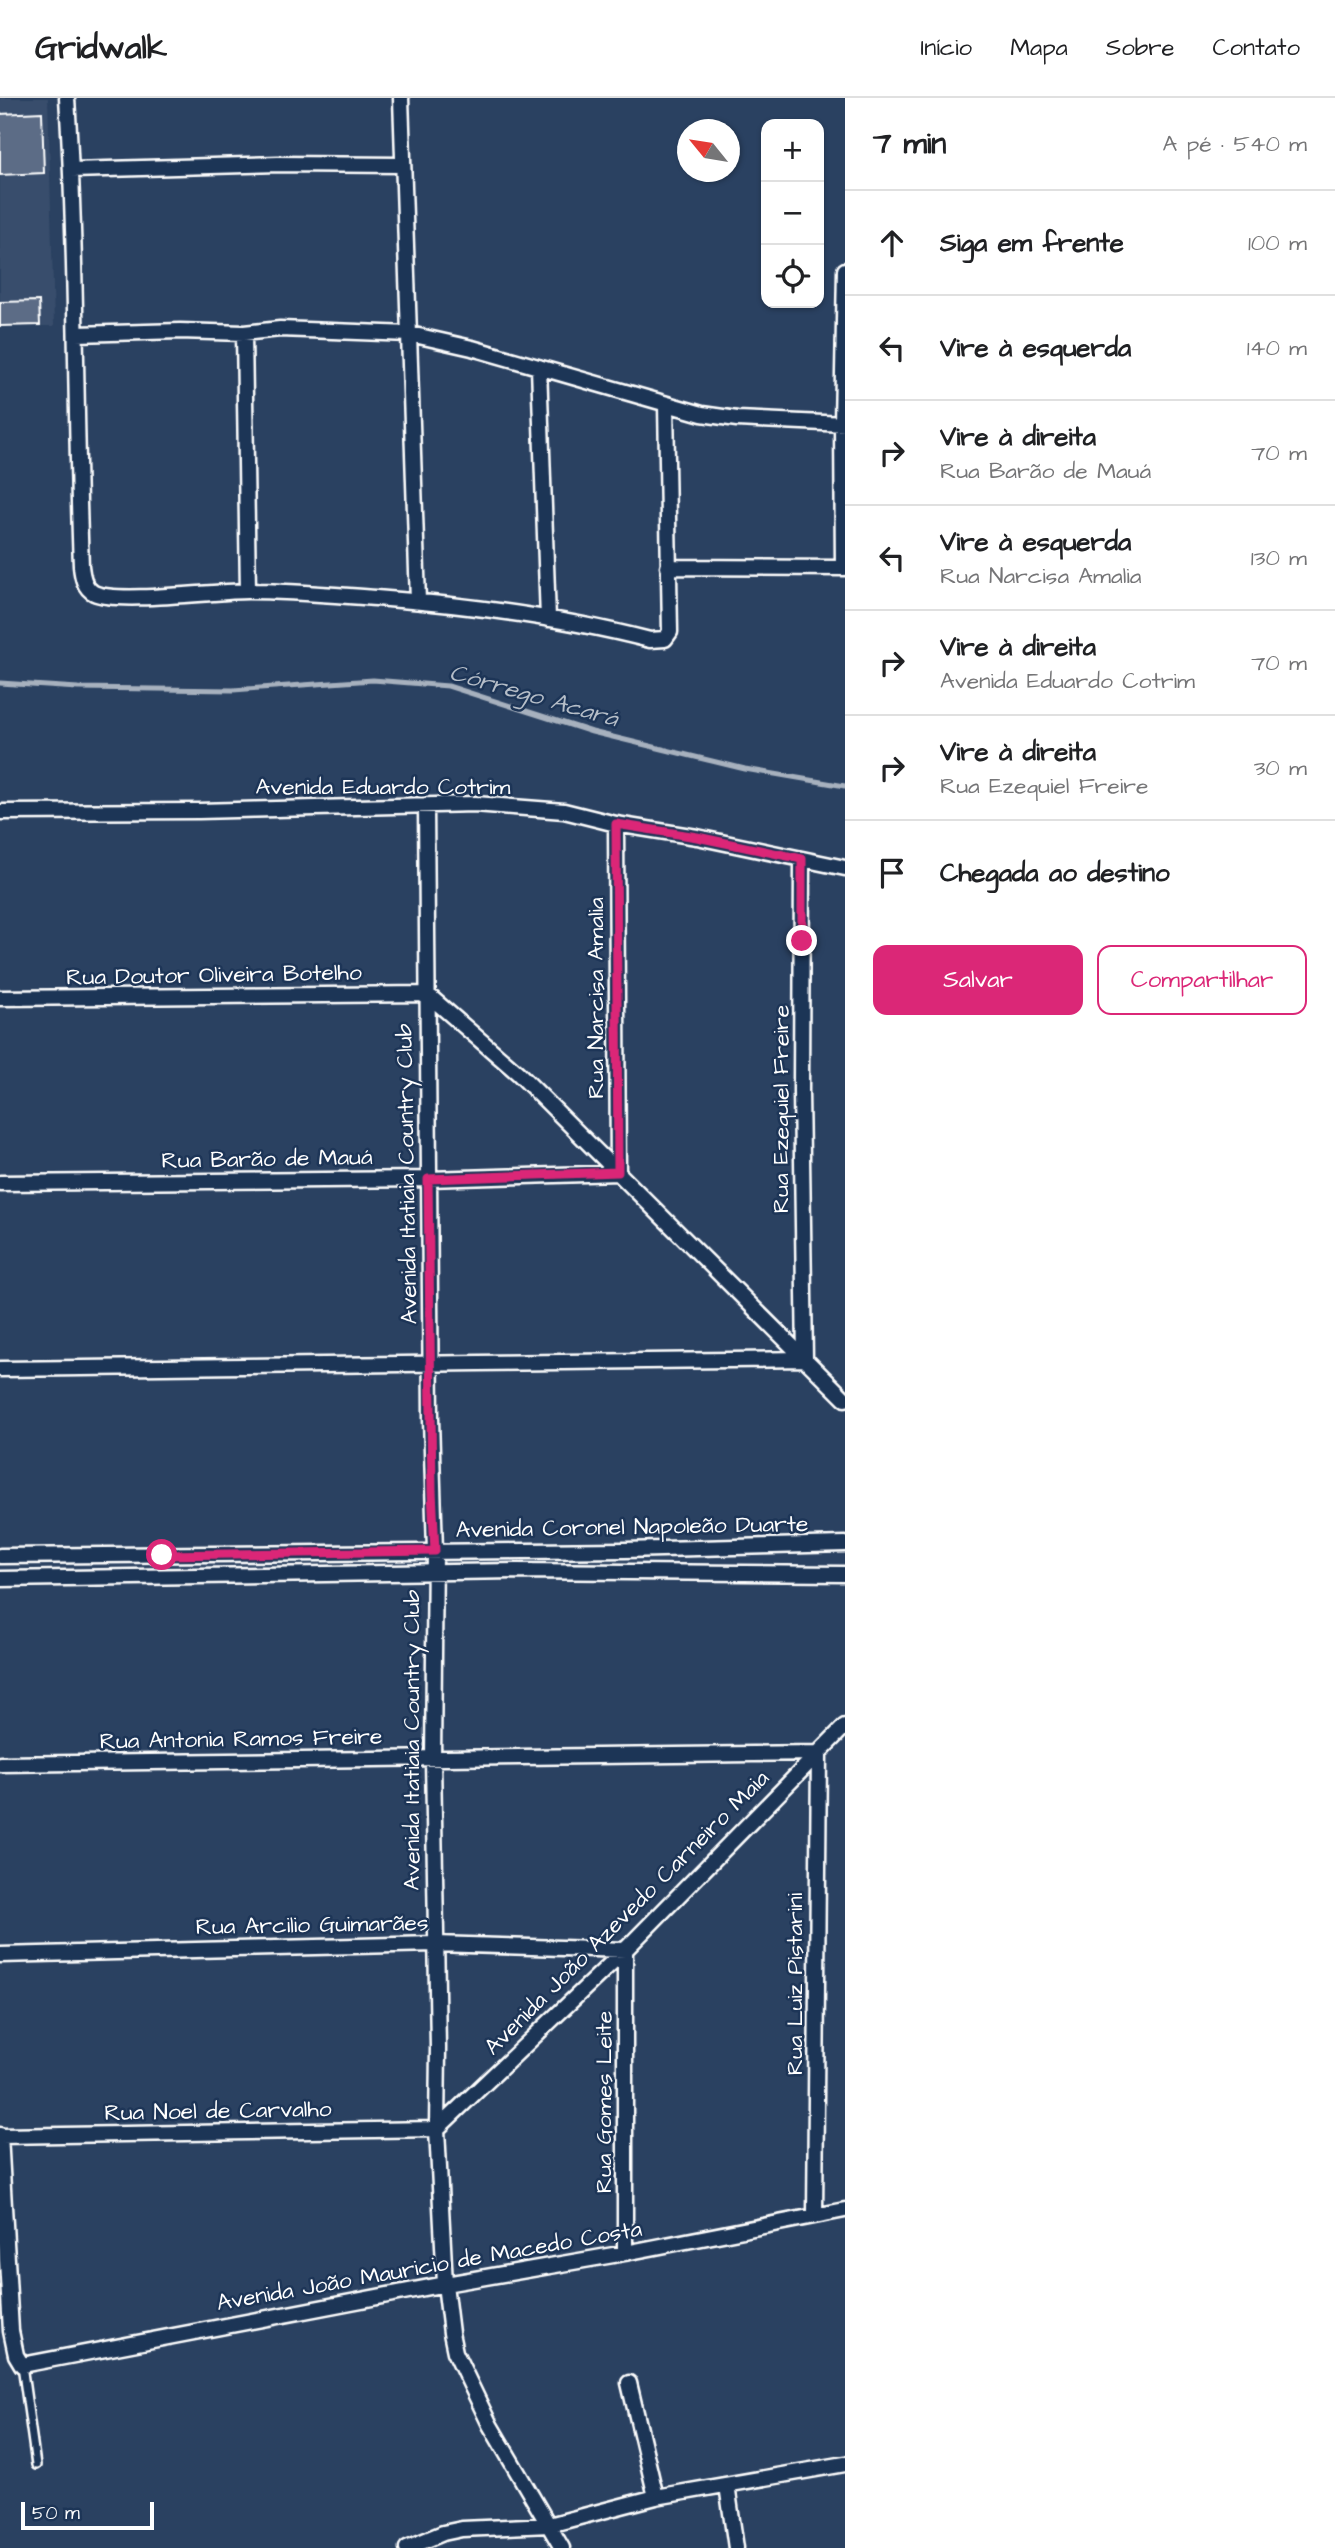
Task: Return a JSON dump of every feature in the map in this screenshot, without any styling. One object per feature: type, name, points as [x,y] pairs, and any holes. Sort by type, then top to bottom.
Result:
[{"type":"street","points":[[67,98],[77,334],[81,566],[86,585],[96,594],[104,596],[248,591],[418,601],[548,619],[650,640],[665,639],[670,632],[666,404]]},
{"type":"street","points":[[401,98],[418,601]]},
{"type":"street","points":[[72,170],[265,164],[402,164]]},
{"type":"street","points":[[668,568],[844,568],[845,270]]},
{"type":"street","points":[[77,334],[180,331],[244,333],[280,329],[410,334],[472,348],[702,414],[737,419],[844,424]]},
{"type":"street","points":[[244,333],[248,591]]},
{"type":"street","points":[[539,367],[548,619]]},
{"type":"street","name":"Avenida Eduardo Cotrim","points":[[0,813],[475,804],[564,811],[616,824],[697,837],[845,868]]},
{"type":"street","name":"Avenida Itatiaia Country Club","points":[[426,805],[428,1179],[435,1551],[433,1759],[437,2129],[445,2284],[450,2333],[455,2352],[490,2425],[562,2548]]},
{"type":"street","name":"Rua Narcisa Amalia","points":[[616,824],[618,1172]]},
{"type":"street","name":"Rua Ezequiel Freire","points":[[802,859],[801,1091],[805,1359]]},
{"type":"street","points":[[428,995],[518,1073],[845,1399]]},
{"type":"street","name":"Rua Doutor Oliveira Botelho","points":[[0,998],[428,995]]},
{"type":"street","name":"Rua Barão de Mauá","points":[[0,1184],[428,1179],[618,1172]]},
{"type":"street","points":[[0,1369],[805,1359]]},
{"type":"street","name":"Avenida Coronel Napoleão Duarte","points":[[0,1556],[652,1550],[845,1545]]},
{"type":"street","name":"Avenida Coronel Napoleão Duarte","points":[[0,1578],[638,1571],[845,1574]]},
{"type":"street","name":"Avenida João Azevedo Carneiro Maia","points":[[437,2129],[625,1950],[845,1726]]},
{"type":"street","name":"Rua Antonia Ramos Freire","points":[[0,1764],[818,1753]]},
{"type":"street","name":"Rua Luiz Pistarini","points":[[815,2215],[818,1753]]},
{"type":"street","name":"Rua Arcilio Guimarães","points":[[0,1955],[435,1944],[625,1950]]},
{"type":"street","name":"Rua Gomes Leite","points":[[625,1950],[625,2253]]},
{"type":"street","name":"Rua Noel de Carvalho","points":[[0,2136],[437,2129]]},
{"type":"street","points":[[0,2136],[11,2331],[16,2354],[22,2365]]},
{"type":"street","name":"Avenida João Mauricio de Macedo Costa","points":[[22,2365],[845,2210]]},
{"type":"street","points":[[629,2383],[656,2497]]},
{"type":"street","points":[[407,2548],[443,2533],[462,2529],[548,2525],[656,2497],[845,2464]]},
{"type":"street","points":[[727,2485],[736,2548]]},
{"type":"lane","points":[[22,2365],[36,2465]]},
{"type":"shaded area","points":[[0,98],[48,98],[54,326],[0,326]]},
{"type":"building","points":[[42,112],[44,173],[0,175],[0,114]]},
{"type":"building","points":[[39,301],[40,325],[0,326],[0,302]]},
{"type":"waterway","name":"Córrego Acará","points":[[0,683],[78,688],[233,690],[373,680],[448,686],[592,732],[745,769],[845,786]]},
{"type":"route","points":[[162,1555],[435,1551],[428,1179],[618,1172],[616,824],[697,837],[802,859],[802,941]]}]
